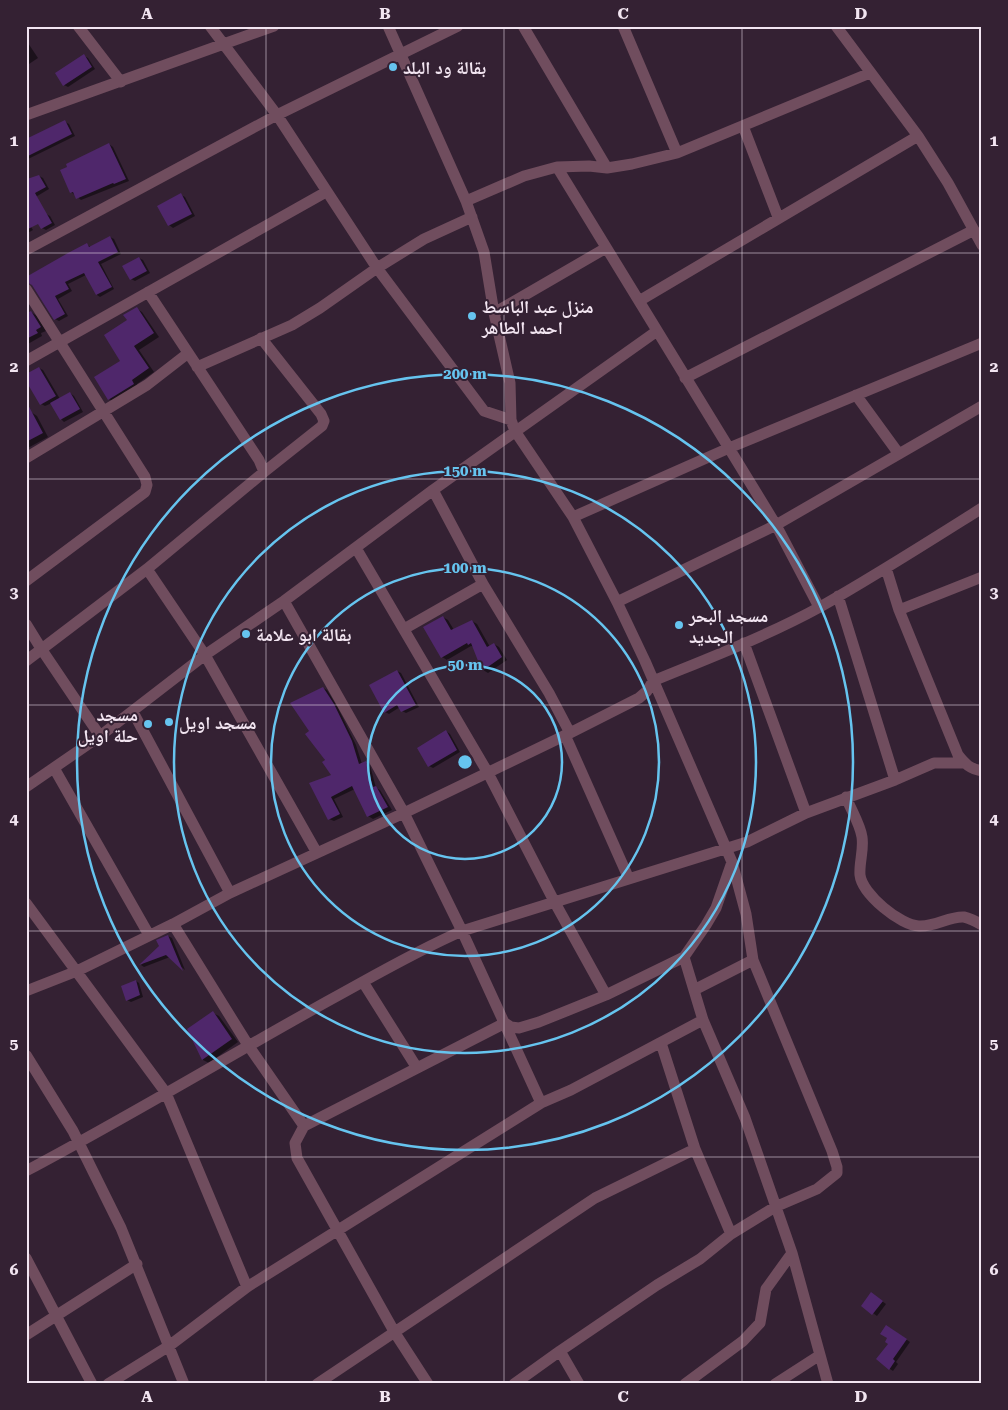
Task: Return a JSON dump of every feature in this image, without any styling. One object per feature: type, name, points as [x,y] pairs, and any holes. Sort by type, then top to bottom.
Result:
[{"type":"street","points":[[78,26],[121,82]]},
{"type":"street","points":[[210,26],[277,115],[377,268],[484,411],[513,426]]},
{"type":"street","points":[[26,115],[274,26]]},
{"type":"street","points":[[388,26],[466,201],[484,252],[494,313],[510,383],[513,426],[572,517],[617,602],[653,681],[732,862],[746,914],[753,960],[837,1167],[837,1173],[816,1189],[775,1207],[731,1234],[700,1259],[657,1285],[514,1384]]},
{"type":"street","points":[[26,250],[277,115],[401,56],[458,26]]},
{"type":"street","points":[[523,26],[607,168]]},
{"type":"street","points":[[623,26],[677,153]]},
{"type":"street","points":[[836,26],[918,136],[948,183],[982,245]]},
{"type":"street","points":[[466,201],[544,169],[589,166],[607,168],[677,153],[870,73]]},
{"type":"street","points":[[743,126],[778,217]]},
{"type":"street","points":[[639,301],[778,217],[918,136]]},
{"type":"street","points":[[557,167],[776,525],[818,607]]},
{"type":"street","points":[[26,361],[326,192]]},
{"type":"street","points":[[197,367],[292,325],[424,239],[472,217]]},
{"type":"street","points":[[685,378],[974,230]]},
{"type":"street","points":[[494,313],[606,248]]},
{"type":"street","points":[[26,290],[145,477],[147,485],[145,492],[26,581]]},
{"type":"street","points":[[148,292],[187,354],[259,460],[264,472]]},
{"type":"street","points":[[26,787],[100,736],[205,655],[284,601],[356,548],[513,426],[657,331]]},
{"type":"street","points":[[26,661],[147,569],[322,426],[324,421],[321,414],[261,338]]},
{"type":"street","points":[[572,517],[729,448],[982,343]]},
{"type":"street","points":[[26,458],[147,385],[187,354]]},
{"type":"street","points":[[856,395],[899,454]]},
{"type":"street","points":[[617,602],[776,525],[982,406]]},
{"type":"street","points":[[432,490],[483,584],[548,693],[630,879]]},
{"type":"street","points":[[26,992],[77,971],[173,924],[230,893],[404,813],[639,698],[647,691],[653,681],[744,643],[818,607],[886,568],[982,508]]},
{"type":"street","points":[[356,548],[488,772],[554,901],[606,995]]},
{"type":"street","points":[[886,568],[899,610],[949,736],[958,755],[965,763],[974,769],[982,771]]},
{"type":"street","points":[[147,569],[205,655],[317,853]]},
{"type":"street","points":[[899,610],[982,577]]},
{"type":"street","points":[[404,629],[483,584]]},
{"type":"street","points":[[838,596],[895,780]]},
{"type":"street","points":[[284,601],[404,813],[462,931],[541,1103]]},
{"type":"street","points":[[26,624],[100,736]]},
{"type":"street","points":[[744,643],[806,813]]},
{"type":"street","points":[[133,712],[230,893]]},
{"type":"street","points":[[26,1172],[248,1045],[428,946],[462,931],[747,842],[806,813],[895,780],[934,763],[965,763]]},
{"type":"street","points":[[54,768],[149,935]]},
{"type":"street","points":[[846,797],[862,835],[863,848],[860,875],[862,882],[872,897],[899,919],[913,926],[929,927],[965,917],[982,924]]},
{"type":"street","points":[[504,1023],[511,1027],[519,1028],[539,1022],[606,995],[684,956],[706,926],[716,908],[732,862]]},
{"type":"street","points":[[26,903],[166,1093],[247,1287]]},
{"type":"street","points":[[173,924],[248,1045],[304,1126]]},
{"type":"street","points":[[684,956],[703,1020],[745,1118],[792,1253],[828,1384]]},
{"type":"street","points":[[694,990],[753,960]]},
{"type":"street","points":[[363,982],[417,1068]]},
{"type":"street","points":[[108,1384],[170,1346],[247,1287],[541,1103],[571,1090],[703,1020]]},
{"type":"street","points":[[428,1384],[394,1332],[297,1158],[296,1143],[304,1126],[504,1023]]},
{"type":"street","points":[[661,1043],[695,1149],[731,1234]]},
{"type":"street","points":[[26,1055],[74,1131],[121,1228],[184,1384]]},
{"type":"street","points":[[317,1384],[595,1198],[695,1149]]},
{"type":"street","points":[[685,1384],[743,1341],[760,1323],[766,1289],[792,1253]]},
{"type":"street","points":[[26,1258],[30,1272],[92,1384]]},
{"type":"street","points":[[26,1335],[136,1264]]},
{"type":"street","points":[[560,1351],[579,1384]]},
{"type":"street","points":[[775,1384],[820,1355]]},
{"type":"building","points":[[84,54],[92,67],[63,86],[55,73]]},
{"type":"building","points":[[65,120],[72,134],[26,157],[26,139]]},
{"type":"building","points":[[109,143],[126,179],[76,199],[73,192],[70,193],[60,170],[67,167],[66,164]]},
{"type":"building","points":[[39,175],[46,187],[35,193],[52,223],[41,229],[38,224],[26,230],[26,177],[27,179]]},
{"type":"building","points":[[181,193],[192,214],[168,226],[157,206]]},
{"type":"building","points":[[110,236],[118,252],[98,262],[112,287],[96,295],[84,273],[65,282],[69,289],[55,296],[65,314],[54,320],[32,285],[26,282],[26,277],[87,243],[89,247]]},
{"type":"building","points":[[139,257],[147,271],[130,280],[122,266]]},
{"type":"building","points":[[137,307],[154,333],[134,346],[149,368],[132,380],[134,384],[108,400],[94,377],[120,361],[104,335],[127,320],[123,315]]},
{"type":"building","points":[[26,311],[27,313],[31,311],[41,327],[36,330],[38,333],[26,339]]},
{"type":"building","points":[[39,367],[56,396],[40,405],[26,381],[26,374]]},
{"type":"building","points":[[70,392],[80,409],[60,420],[50,403]]},
{"type":"building","points":[[26,401],[43,433],[26,442]]},
{"type":"building","points":[[443,616],[451,630],[472,620],[487,647],[494,643],[502,657],[482,671],[471,643],[468,645],[467,643],[441,658],[423,627]]},
{"type":"building","points":[[397,670],[416,705],[401,712],[397,705],[384,713],[369,685]]},
{"type":"building","points":[[323,687],[334,704],[352,741],[359,764],[366,761],[373,787],[376,786],[388,807],[367,817],[352,786],[331,797],[340,814],[328,820],[309,783],[331,775],[322,762],[325,760],[305,734],[309,731],[290,703]]},
{"type":"building","points":[[446,730],[457,750],[428,767],[417,748]]},
{"type":"building","points":[[168,935],[183,971],[166,955],[139,965],[159,946],[156,940]]},
{"type":"building","points":[[136,980],[140,995],[126,1001],[121,986]]},
{"type":"building","points":[[213,1011],[232,1039],[202,1060],[187,1029]]},
{"type":"building","points":[[871,1292],[883,1301],[872,1315],[861,1306]]},
{"type":"building","points":[[886,1325],[907,1339],[893,1359],[895,1361],[889,1370],[876,1359],[888,1344],[885,1342],[887,1338],[880,1334]]},
{"type":"place","name":"بقالة ود البلد","points":[[393,67]]},
{"type":"place","name":"منزل عبد الباسط احمد الطاهر","points":[[472,316]]},
{"type":"place","name":"مسجد البحر الجديد","points":[[679,625]]},
{"type":"place","name":"بقالة ابو علامة","points":[[246,634]]},
{"type":"place","name":"مسجد اويل","points":[[169,722]]},
{"type":"place","name":"مسجد حلة اويل","points":[[148,724]]}]
